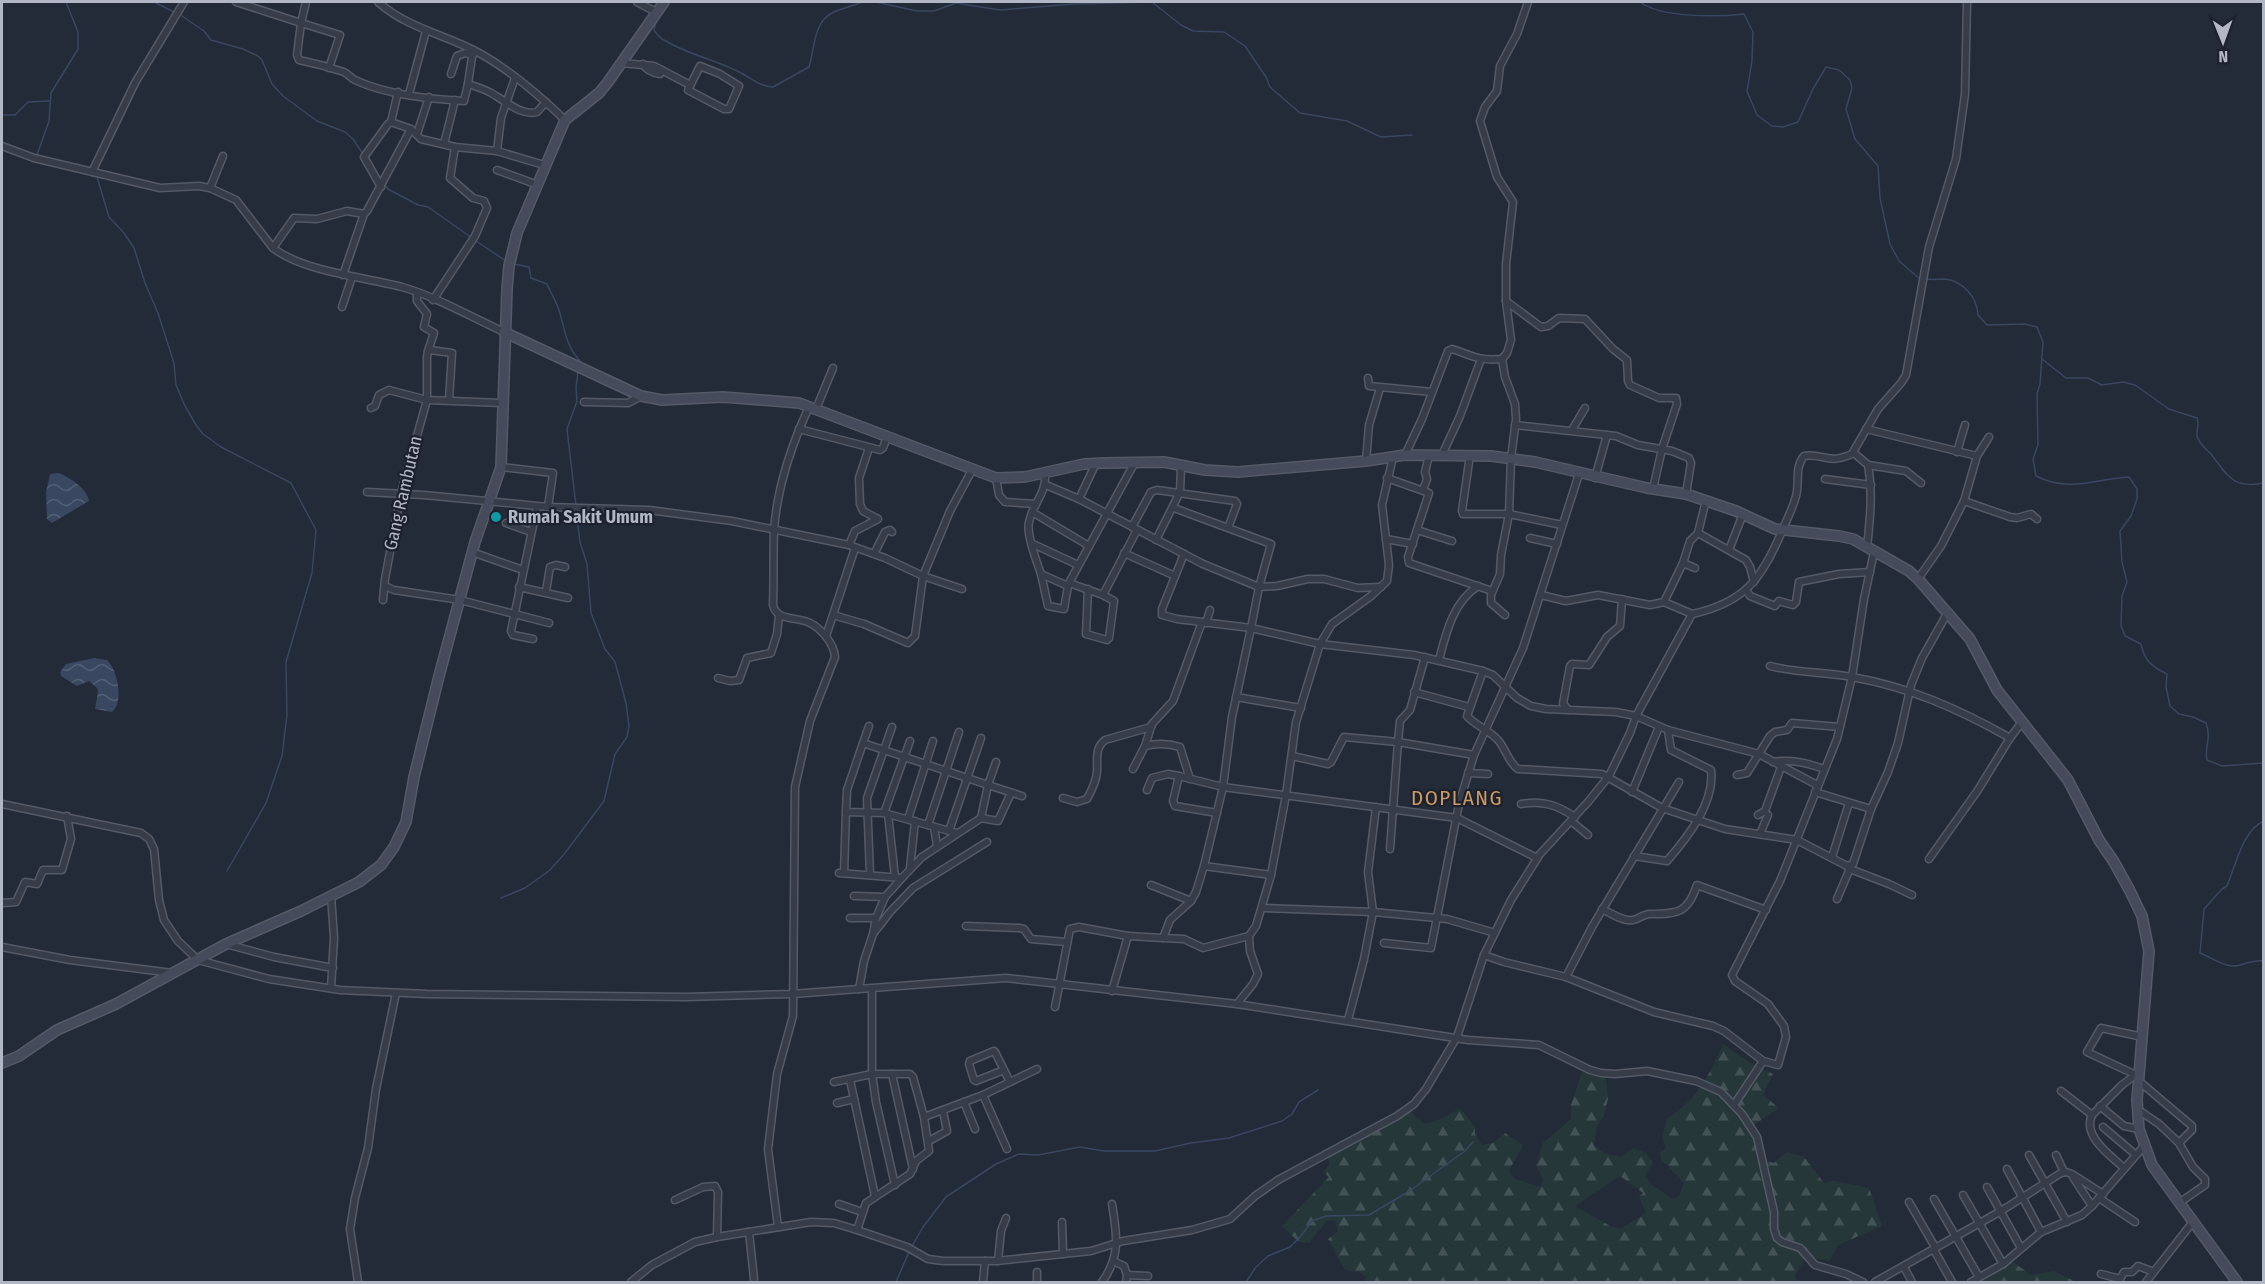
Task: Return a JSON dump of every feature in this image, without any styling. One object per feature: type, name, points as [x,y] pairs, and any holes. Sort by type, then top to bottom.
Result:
[{"type":"street","points":[[93,170],[135,83],[184,2]]},
{"type":"street","points":[[236,2],[339,35],[329,68]]},
{"type":"street","points":[[306,2],[297,59],[346,73],[354,80],[398,92],[464,101],[473,53]]},
{"type":"street","points":[[378,2],[404,21],[473,53],[515,78],[565,120]]},
{"type":"street","points":[[2,1063],[19,1056],[57,1030],[116,1004],[226,944],[359,882],[384,862],[397,843],[406,822],[414,777],[472,552],[501,467],[504,332],[509,263],[517,233],[565,120],[599,93],[661,6],[637,2]]},
{"type":"street","points":[[1505,615],[1491,603],[1492,591],[1500,574],[1501,555],[1509,514],[1515,425],[1515,404],[1505,377],[1502,359],[1507,353],[1511,340],[1506,301],[1506,264],[1513,202],[1497,177],[1480,122],[1485,107],[1497,91],[1500,66],[1517,34],[1528,2]]},
{"type":"street","points":[[1541,596],[1566,601],[1598,595],[1650,605],[1664,602],[1692,614],[1716,609],[1746,590],[1767,565],[1797,494],[1799,464],[1804,456],[1810,455],[1833,460],[1854,453],[1878,410],[1904,379],[1923,274],[1933,232],[1953,172],[1959,140],[1965,94],[1967,2]]},
{"type":"street","points":[[409,94],[426,31]]},
{"type":"street","points":[[452,74],[457,56],[473,53]]},
{"type":"street","points":[[620,63],[643,64],[662,70],[690,85]]},
{"type":"street","points":[[700,66],[738,84],[739,88],[730,108],[727,109],[688,90],[690,85],[700,66]]},
{"type":"street","points":[[497,151],[501,118],[515,78]]},
{"type":"street","points":[[468,84],[496,96],[507,104],[535,113],[546,102]]},
{"type":"street","points":[[383,184],[364,156],[387,124],[391,122],[398,92]]},
{"type":"street","points":[[417,134],[429,97]]},
{"type":"street","points":[[444,144],[455,100]]},
{"type":"street","points":[[391,122],[411,129],[421,139],[455,147],[497,151],[544,165]]},
{"type":"street","points":[[343,275],[364,214],[370,208],[411,129]]},
{"type":"street","points":[[2,146],[34,158],[93,170],[160,188],[199,186],[210,188],[236,200],[273,248],[292,259],[343,275],[401,287],[417,293],[641,396],[662,400],[723,397],[786,401],[813,408],[996,478],[1008,479],[1096,463],[1164,462],[1238,472],[1366,461],[1405,455],[1470,454],[1511,458],[1595,478],[1686,494],[1743,514],[1770,527],[1853,539],[1909,571],[1970,639],[1997,690],[2068,780],[2099,840],[2130,891],[2142,916],[2149,951],[2137,1109],[2139,1129],[2152,1165],[2237,1282]]},
{"type":"street","points":[[433,300],[471,243],[486,212],[487,204],[472,198],[450,178],[455,147]]},
{"type":"street","points":[[210,188],[223,156]]},
{"type":"street","points":[[497,170],[537,184]]},
{"type":"street","points":[[273,248],[294,218],[317,219],[347,211],[364,214]]},
{"type":"street","points":[[342,307],[352,277]]},
{"type":"street","name":"Gang Rambutan","points":[[383,600],[401,493],[426,400],[428,351],[434,333],[424,327],[427,314],[417,301],[417,293]]},
{"type":"street","points":[[1506,301],[1540,327],[1548,326],[1562,317],[1585,319],[1613,349],[1627,360],[1630,385],[1659,398],[1676,398],[1677,404],[1662,449],[1653,489]]},
{"type":"street","points":[[1405,455],[1448,351],[1452,349],[1467,356],[1482,359],[1502,359]]},
{"type":"street","points":[[428,351],[452,352],[449,400]]},
{"type":"street","points":[[1442,455],[1482,359]]},
{"type":"street","points":[[778,1227],[768,1149],[777,1074],[793,1016],[795,787],[810,721],[835,657],[835,651],[826,636],[810,623],[779,616],[774,611],[772,605],[774,529],[789,454],[799,429],[813,408],[833,368]]},
{"type":"street","points":[[1368,378],[1367,385],[1380,388],[1432,392]]},
{"type":"street","points":[[1366,461],[1370,425],[1380,388]]},
{"type":"street","points":[[371,408],[375,406],[380,394],[389,390],[426,400],[502,403]]},
{"type":"street","points":[[585,402],[628,403],[641,396]]},
{"type":"street","points":[[1572,430],[1585,408]]},
{"type":"street","points":[[1515,425],[1616,436],[1638,445],[1662,449],[1689,458],[1691,463],[1686,494]]},
{"type":"street","points":[[1957,452],[1965,425]]},
{"type":"street","points":[[799,429],[882,450],[887,437]]},
{"type":"street","points":[[1866,429],[1977,456]]},
{"type":"street","points":[[1595,478],[1607,435]]},
{"type":"street","points":[[1918,579],[1941,546],[1964,501],[1977,456],[1989,437]]},
{"type":"street","points":[[826,636],[855,531],[878,519],[863,511],[860,504],[858,478],[869,448]]},
{"type":"street","points":[[1854,453],[1868,465],[1906,471],[1921,483]]},
{"type":"street","points":[[1470,454],[1462,512],[1509,514],[1562,525]]},
{"type":"street","points":[[1423,490],[1427,479],[1425,472],[1429,455]]},
{"type":"street","points":[[1237,1004],[1258,974],[1250,951],[1249,936],[1263,908],[1286,795],[1300,708],[1320,644],[1332,624],[1387,581],[1389,573],[1382,505],[1393,457]]},
{"type":"street","points":[[1045,473],[1046,485],[1028,524],[1049,607],[1064,609],[1069,584],[1078,565],[1135,462]]},
{"type":"street","points":[[1079,500],[1096,463]]},
{"type":"street","points":[[1484,955],[1566,977],[1654,1012],[1724,1030],[1763,1061],[1778,1065],[1785,1046],[1786,1029],[1768,1004],[1735,981],[1732,975],[1766,910],[1797,840],[1840,727],[1852,677],[1870,572],[1872,500],[1868,465]]},
{"type":"street","points":[[1156,540],[1180,492],[1181,466]]},
{"type":"street","points":[[501,467],[553,473],[548,507]]},
{"type":"street","points":[[833,615],[864,624],[908,643],[912,641],[915,636],[923,576],[950,511],[972,470]]},
{"type":"street","points":[[1384,943],[1430,949],[1459,804],[1468,773],[1523,648],[1579,474]]},
{"type":"street","points":[[996,478],[999,495],[1005,502],[1036,504]]},
{"type":"street","points":[[1387,478],[1429,493],[1408,557],[1410,564],[1492,591]]},
{"type":"street","points":[[1825,479],[1871,485]]},
{"type":"street","points":[[1046,485],[1252,586],[1277,586],[1308,579],[1324,579],[1358,588],[1381,587]]},
{"type":"street","points":[[1103,595],[1153,491],[1180,492],[1236,502],[1228,528]]},
{"type":"street","points":[[367,492],[401,493],[581,510],[649,510],[732,521],[852,546],[923,576],[962,589]]},
{"type":"street","points":[[1664,602],[1683,563],[1690,541],[1698,533],[1706,501]]},
{"type":"street","points":[[1964,501],[2017,518],[2031,514],[2037,519]]},
{"type":"street","points":[[533,639],[511,634],[537,507]]},
{"type":"street","points":[[1163,938],[1172,917],[1191,901],[1204,866],[1223,787],[1236,697],[1259,587],[1271,544],[1174,508]]},
{"type":"street","points":[[1032,512],[1089,546]]},
{"type":"street","points":[[1729,550],[1743,514]]},
{"type":"street","points":[[506,524],[531,532]]},
{"type":"street","points":[[874,554],[885,532],[890,530],[892,532]]},
{"type":"street","points":[[1417,530],[1452,541]]},
{"type":"street","points":[[1698,533],[1746,560],[1754,582]]},
{"type":"street","points":[[1530,538],[1557,544]]},
{"type":"street","points":[[1386,539],[1413,544]]},
{"type":"street","points":[[1033,543],[1078,565]]},
{"type":"street","points":[[472,552],[523,570]]},
{"type":"street","points":[[1124,553],[1175,576]]},
{"type":"street","points":[[1184,554],[1162,615],[1251,628],[1320,644],[1425,657],[1483,670],[1493,675],[1517,699],[1531,706],[1546,709],[1616,712],[1635,716],[1668,730],[1759,754],[1816,788],[1871,809]]},
{"type":"street","points":[[1683,563],[1695,568]]},
{"type":"street","points":[[546,591],[550,567],[556,565],[565,567]]},
{"type":"street","points":[[1746,590],[1750,596],[1775,606],[1779,601],[1793,605],[1796,602],[1799,582],[1839,574],[1870,572]]},
{"type":"street","points":[[1041,574],[1088,589],[1114,601],[1107,640],[1086,634],[1088,589]]},
{"type":"street","points":[[385,586],[394,590],[460,600],[549,623]]},
{"type":"street","points":[[1439,660],[1453,614],[1468,593],[1478,586]]},
{"type":"street","points":[[519,587],[546,591],[568,598]]},
{"type":"street","points":[[1569,710],[1563,704],[1570,666],[1572,664],[1589,665],[1606,637],[1620,626],[1622,600]]},
{"type":"street","points":[[1133,769],[1152,727],[1173,701],[1210,610]]},
{"type":"street","points":[[1837,899],[1857,854],[1871,809],[1894,753],[1910,690],[1922,658],[1948,612]]},
{"type":"street","points":[[631,1282],[652,1265],[690,1245],[717,1237],[825,1222],[907,1247],[928,1259],[943,1261],[998,1261],[1092,1251],[1117,1243],[1192,1230],[1230,1219],[1255,1196],[1278,1180],[1397,1116],[1414,1104],[1426,1089],[1457,1037],[1484,955],[1511,900],[1537,858],[1609,776],[1630,734],[1635,716],[1692,614]]},
{"type":"street","points":[[718,678],[730,681],[739,680],[747,658],[771,653],[777,634],[779,616]]},
{"type":"street","points":[[1390,849],[1400,721],[1409,711],[1425,657]]},
{"type":"street","points":[[1770,666],[1789,671],[1852,677],[1910,690],[1955,708],[2010,738]]},
{"type":"street","points":[[1483,670],[1469,707],[1468,719],[1487,729],[1518,769],[1609,776],[1632,792],[1664,809],[1725,829],[1797,840],[1912,896]]},
{"type":"street","points":[[1414,692],[1469,707]]},
{"type":"street","points":[[1236,697],[1300,708]]},
{"type":"street","points":[[1929,859],[2022,722]]},
{"type":"street","points":[[1737,775],[1748,773],[1770,736],[1775,732],[1787,730],[1792,723],[1840,727]]},
{"type":"street","points":[[869,726],[847,790],[842,873],[899,878]]},
{"type":"street","points":[[870,875],[867,798],[892,727]]},
{"type":"street","points":[[1063,798],[1077,802],[1087,799],[1094,788],[1097,752],[1100,744],[1105,740],[1152,727]]},
{"type":"street","points":[[1632,792],[1659,727]]},
{"type":"street","points":[[1634,856],[1667,861],[1696,821],[1709,795],[1712,772],[1671,750],[1668,730]]},
{"type":"street","points":[[937,846],[931,826],[945,771],[959,732]]},
{"type":"street","points":[[949,831],[981,738]]},
{"type":"street","points":[[1292,756],[1328,764],[1343,738],[1398,742],[1474,755]]},
{"type":"street","points":[[899,878],[886,813],[910,741]]},
{"type":"street","points":[[910,869],[912,820],[925,764],[933,741]]},
{"type":"street","points":[[863,743],[1022,796]]},
{"type":"street","points":[[1145,746],[1156,744],[1180,747],[1190,778]]},
{"type":"street","points":[[1773,762],[1799,761],[1824,769]]},
{"type":"street","points":[[981,818],[996,762]]},
{"type":"street","points":[[1760,834],[1768,817],[1758,815],[1765,811],[1781,767]]},
{"type":"street","points":[[1468,773],[1488,774]]},
{"type":"street","points":[[1147,790],[1152,778],[1156,776],[1179,776],[1223,787],[1456,818],[1537,858]]},
{"type":"street","points":[[1179,776],[1173,801],[1175,806],[1217,813]]},
{"type":"street","points":[[1566,977],[1602,909],[1679,782]]},
{"type":"street","points":[[859,989],[876,918],[885,897],[899,878],[937,846],[981,818],[998,821],[1011,793]]},
{"type":"street","points":[[846,798],[846,812]]},
{"type":"street","points":[[1521,804],[1535,802],[1557,805],[1588,835]]},
{"type":"street","points":[[1832,857],[1849,802]]},
{"type":"street","points":[[2,804],[141,833],[149,839],[155,853],[159,900],[164,920],[178,941],[198,960],[269,979],[331,988],[396,993],[674,997],[792,994],[1006,978],[1237,1004],[1479,1041],[1539,1045],[1601,1073],[1647,1071],[1696,1081],[1721,1092],[1734,1104],[1759,1143],[1774,1212],[1774,1229],[1777,1238],[1800,1248],[1815,1264],[1863,1282]]},
{"type":"street","points":[[1348,1020],[1362,969],[1373,912],[1368,872],[1376,807]]},
{"type":"street","points":[[846,812],[886,813],[957,833]]},
{"type":"street","points":[[2,903],[16,903],[25,882],[37,884],[43,870],[62,870],[71,840],[67,816]]},
{"type":"street","points":[[873,934],[913,888],[987,842]]},
{"type":"street","points":[[1204,866],[1271,875]]},
{"type":"street","points":[[1151,885],[1191,901]]},
{"type":"street","points":[[1602,909],[1631,921],[1647,914],[1666,915],[1686,907],[1691,902],[1697,885],[1766,910]]},
{"type":"street","points":[[331,895],[333,968],[331,988]]},
{"type":"street","points":[[854,896],[885,897]]},
{"type":"street","points":[[1263,908],[1373,912],[1437,918],[1461,922],[1495,933]]},
{"type":"street","points":[[850,918],[876,918]]},
{"type":"street","points":[[966,926],[1019,928],[1024,929],[1031,939],[1066,942]]},
{"type":"street","points":[[1055,1007],[1066,942],[1070,929],[1073,927],[1128,936],[1184,939],[1203,948],[1249,936]]},
{"type":"street","points":[[1112,991],[1128,936]]},
{"type":"street","points":[[226,944],[274,957],[333,968]]},
{"type":"street","points":[[2,947],[70,960],[173,973]]},
{"type":"street","points":[[872,988],[872,1074],[895,1185]]},
{"type":"street","points":[[358,1282],[350,1229],[355,1198],[368,1148],[376,1089],[396,993]]},
{"type":"street","points":[[2142,1037],[2101,1028],[2087,1052],[2139,1076],[2192,1126],[2192,1130],[2179,1143]]},
{"type":"street","points":[[1004,1070],[976,1081],[969,1064],[970,1061],[994,1051],[1004,1070],[1010,1082]]},
{"type":"street","points":[[1734,1104],[1763,1061]]},
{"type":"street","points":[[924,1117],[983,1095],[1037,1069]]},
{"type":"street","points":[[834,1082],[872,1074],[910,1074],[913,1077],[929,1141],[929,1151],[916,1161],[909,1174],[866,1203],[857,1230]]},
{"type":"street","points":[[892,1074],[913,1169]]},
{"type":"street","points":[[2124,1167],[2104,1149],[2089,1127],[2092,1115],[2100,1106],[2139,1076]]},
{"type":"street","points":[[850,1080],[875,1196]]},
{"type":"street","points":[[2061,1091],[2092,1115]]},
{"type":"street","points":[[983,1095],[1007,1149]]},
{"type":"street","points":[[837,1103],[854,1099]]},
{"type":"street","points":[[964,1102],[975,1130]]},
{"type":"street","points":[[2100,1106],[2124,1126],[2139,1129]]},
{"type":"street","points":[[2137,1109],[2159,1124],[2179,1143],[2193,1167],[2204,1177],[2205,1185],[2179,1203]]},
{"type":"street","points":[[929,1141],[947,1131],[943,1111]]},
{"type":"street","points":[[2103,1127],[2136,1155]]},
{"type":"street","points":[[1971,1282],[2003,1264],[2041,1232],[2082,1215],[2144,1146]]},
{"type":"street","points":[[2029,1155],[2067,1222]]},
{"type":"street","points":[[2056,1155],[2092,1206]]},
{"type":"street","points":[[2007,1169],[2041,1232]]},
{"type":"street","points":[[1875,1282],[2044,1184],[2068,1173]]},
{"type":"street","points":[[2068,1173],[2135,1222]]},
{"type":"street","points":[[675,1200],[703,1187],[715,1186],[718,1192],[717,1237]]},
{"type":"street","points":[[1987,1187],[2021,1248]]},
{"type":"street","points":[[1963,1195],[2003,1264]]},
{"type":"street","points":[[1934,1199],[1979,1276]]},
{"type":"street","points":[[1909,1202],[1953,1282]]},
{"type":"street","points":[[839,1204],[862,1212]]},
{"type":"street","points":[[1102,1282],[1110,1271],[1117,1243],[1112,1204]]},
{"type":"street","points":[[998,1261],[1001,1231],[1006,1218]]},
{"type":"street","points":[[1062,1222],[1064,1254]]},
{"type":"street","points":[[2146,1282],[2192,1223]]},
{"type":"street","points":[[749,1232],[754,1279]]},
{"type":"street","points":[[983,1282],[985,1261]]},
{"type":"street","points":[[1113,1261],[1124,1266],[1127,1275],[1126,1282]]},
{"type":"street","points":[[2101,1274],[2120,1279],[2124,1272],[2132,1272],[2138,1266],[2154,1272]]},
{"type":"street","points":[[1904,1267],[1912,1282]]},
{"type":"street","points":[[1037,1272],[1037,1282]]},
{"type":"street","points":[[1127,1275],[1148,1275]]},
{"type":"green space","points":[[1723,1044],[1749,1062],[1773,1074],[1763,1095],[1779,1108],[1748,1129],[1763,1140],[1756,1158],[1774,1163],[1787,1152],[1804,1157],[1824,1183],[1834,1181],[1869,1188],[1882,1226],[1838,1245],[1830,1261],[1814,1258],[1804,1260],[1794,1277],[1801,1282],[1365,1282],[1366,1277],[1359,1272],[1345,1270],[1328,1239],[1338,1231],[1335,1221],[1327,1221],[1310,1243],[1299,1242],[1282,1226],[1329,1177],[1323,1172],[1329,1165],[1328,1156],[1371,1126],[1410,1111],[1424,1124],[1434,1122],[1461,1109],[1475,1127],[1475,1134],[1482,1145],[1493,1143],[1505,1133],[1523,1145],[1509,1171],[1515,1179],[1540,1187],[1543,1179],[1536,1165],[1543,1143],[1571,1119],[1571,1105],[1582,1072],[1606,1078],[1608,1099],[1604,1116],[1597,1126],[1594,1145],[1604,1153],[1622,1157],[1633,1148],[1646,1153],[1653,1162],[1645,1176],[1652,1185],[1673,1199],[1679,1196],[1684,1183],[1661,1159],[1660,1153],[1666,1148],[1662,1137],[1667,1118],[1694,1096]],"holes":[[[1620,1176],[1643,1193],[1639,1197],[1646,1213],[1622,1228],[1612,1227],[1575,1206]]]},
{"type":"green space","points":[[2012,1261],[2031,1275],[2054,1271],[2076,1282],[1982,1282]]},
{"type":"water","points":[[58,473],[81,487],[89,501],[52,523],[47,519],[46,492],[50,474]]},
{"type":"water","points":[[94,658],[107,660],[117,678],[118,701],[112,712],[95,709],[98,692],[89,681],[77,686],[61,676],[60,672],[66,664]]},
{"type":"waterway","points":[[37,155],[49,121],[51,93],[78,49],[78,32],[66,2]]},
{"type":"waterway","points":[[154,2],[174,12]]},
{"type":"waterway","points":[[656,21],[654,30],[662,39],[683,50],[733,69],[761,84],[773,87],[809,67],[818,28],[827,16],[862,2]]},
{"type":"waterway","points":[[876,2],[917,11],[934,11],[956,3],[1000,10],[1073,4],[1152,2],[1181,25],[1193,31],[1224,32],[1245,46],[1270,87],[1300,113],[1347,121],[1381,137],[1412,135]]},
{"type":"waterway","points":[[1640,2],[1649,7],[1675,14],[1705,16],[1744,14],[1753,32],[1752,61],[1747,91],[1757,115],[1772,126],[1783,127],[1798,122],[1826,67],[1839,70],[1850,80],[1852,88],[1846,109],[1855,139],[1878,166],[1880,198],[1890,244],[1899,261],[1920,279]]},
{"type":"waterway","points":[[179,14],[204,31],[211,40],[258,56],[272,84],[283,96],[317,121],[345,132],[363,154]]},
{"type":"waterway","points":[[2,115],[15,115],[28,102],[49,101]]},
{"type":"waterway","points":[[97,177],[109,217],[134,248],[174,363],[176,385],[196,425],[203,434],[221,447],[291,483],[316,530],[312,573],[286,662],[287,715],[282,756],[266,803],[227,871]]},
{"type":"waterway","points":[[385,185],[388,189],[418,205],[428,207],[472,238]]},
{"type":"waterway","points":[[476,241],[506,261]]},
{"type":"waterway","points":[[514,264],[529,267],[531,278],[547,284],[558,307],[569,344],[581,362]]},
{"type":"waterway","points":[[1925,279],[1945,279],[1958,283],[1972,296],[1978,315],[1987,325],[2025,324],[2037,327],[2043,342],[2040,384],[2037,394],[2038,445],[2033,459],[2036,476],[2060,484],[2082,484],[2129,477],[2137,489],[2137,499],[2131,516],[2120,531],[2122,562],[2127,582],[2122,596],[2121,626],[2125,636],[2141,644],[2149,662],[2167,674],[2166,687],[2170,706],[2179,714],[2206,723],[2207,760],[2222,766],[2264,763]]},
{"type":"waterway","points":[[2042,359],[2066,378],[2088,378],[2102,385],[2123,382],[2135,385],[2169,409],[2197,418],[2199,441],[2232,479],[2245,484],[2264,483]]},
{"type":"waterway","points":[[576,506],[567,429],[577,401],[578,372]]},
{"type":"waterway","points":[[501,898],[525,888],[550,870],[565,853],[604,801],[615,754],[627,737],[629,726],[626,703],[615,662],[605,649],[591,613],[587,564],[580,542],[576,510]]},
{"type":"waterway","points":[[2264,821],[2257,825],[2245,840],[2227,886],[2204,909],[2200,953],[2231,966],[2264,961]]},
{"type":"waterway","points":[[911,1248],[923,1227],[946,1197],[996,1164],[1019,1154],[1038,1155],[1080,1147],[1104,1151],[1155,1151],[1229,1138],[1282,1121],[1292,1114],[1299,1102],[1318,1090]]},
{"type":"waterway","points":[[1246,1282],[1256,1267],[1268,1256],[1290,1247],[1312,1221],[1326,1216],[1369,1215],[1408,1192],[1465,1151],[1473,1142]]},
{"type":"waterway","points":[[896,1282],[909,1252]]},
{"type":"place","name":"Rumah Sakit Umum","points":[[496,517]]},
{"type":"district","name":"DOPLANG","points":[[1457,798]]}]
